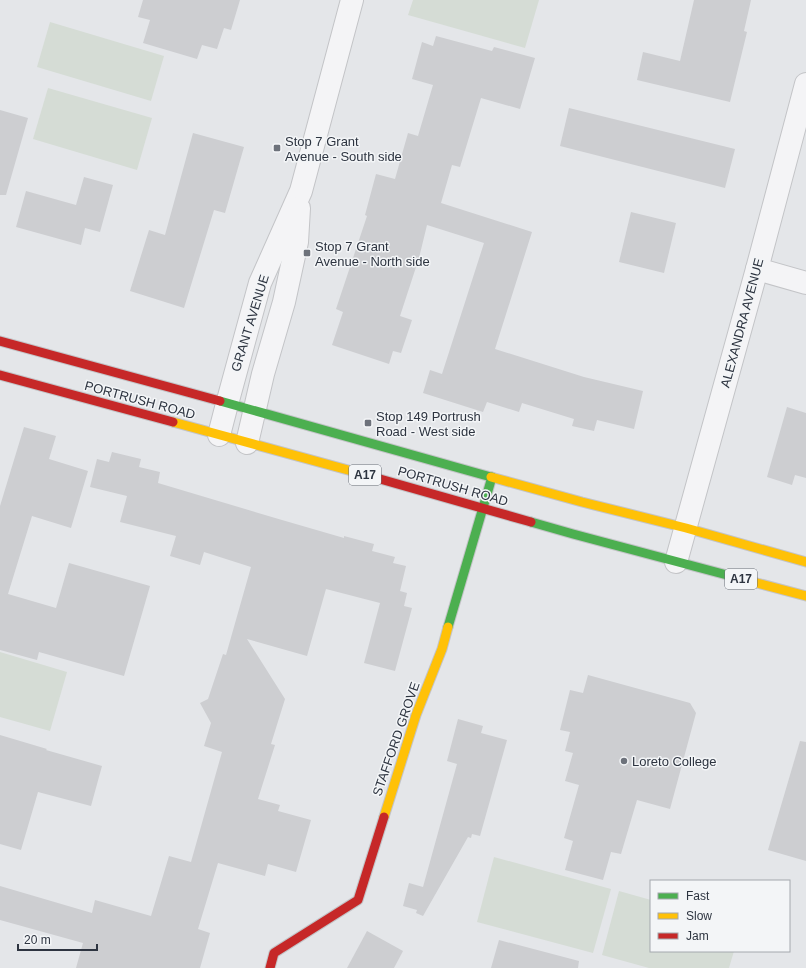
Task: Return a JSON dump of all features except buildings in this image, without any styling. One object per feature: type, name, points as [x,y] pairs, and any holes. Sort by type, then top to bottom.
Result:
[{"type":"main road","name":"PORTRUSH ROAD","points":[[1,345],[97,367],[582,502],[686,528],[806,562]]},
{"type":"main road","name":"PORTRUSH ROAD","points":[[0,375],[442,496],[573,534],[806,596]]},
{"type":"main road","name":"STAFFORD GROVE","points":[[270,968],[274,953],[358,900],[416,715],[442,649],[492,477]]},
{"type":"street","name":"GRANT AVENUE","points":[[219,435],[260,283],[301,191],[352,0]]},
{"type":"street","name":"ALEXANDRA AVENUE","points":[[676,562],[757,269],[806,84]]},
{"type":"street","name":"GRANT AVENUE","points":[[247,443],[254,411],[284,302],[297,242],[301,191]]},
{"type":"street","points":[[757,269],[806,283]]},
{"type":"shaded area","points":[[413,0],[539,0],[525,48],[408,15]]},
{"type":"shaded area","points":[[50,22],[164,56],[151,101],[37,67]]},
{"type":"shaded area","points":[[48,88],[152,118],[137,170],[33,139]]},
{"type":"shaded area","points":[[0,652],[67,672],[50,731],[0,717]]},
{"type":"shaded area","points":[[494,857],[611,889],[593,953],[477,922]]},
{"type":"shaded area","points":[[619,891],[650,900],[650,952],[734,952],[729,968],[649,968],[602,955]]},
{"type":"traffic: fast","points":[[220,401],[491,477]]},
{"type":"traffic: fast","points":[[448,627],[492,477]]},
{"type":"traffic: fast","points":[[531,522],[742,579]]},
{"type":"traffic: slow","points":[[173,422],[359,473]]},
{"type":"traffic: slow","points":[[491,477],[686,528],[806,562]]},
{"type":"traffic: slow","points":[[742,579],[806,596]]},
{"type":"traffic: slow","points":[[384,817],[416,715],[442,649],[448,627]]},
{"type":"traffic: jam","points":[[0,341],[220,401]]},
{"type":"traffic: jam","points":[[0,375],[173,422]]},
{"type":"traffic: jam","points":[[359,473],[531,522]]},
{"type":"traffic: jam","points":[[270,968],[274,953],[358,900],[384,817]]},
{"type":"place","name":"Stop 7 Grant Avenue - South side","points":[[277,148]]},
{"type":"place","name":"Stop 7 Grant Avenue - North side","points":[[307,253]]},
{"type":"place","name":"Stop 149 Portrush Road - West side","points":[[368,423]]},
{"type":"place","name":"Loreto College","points":[[624,761]]}]
